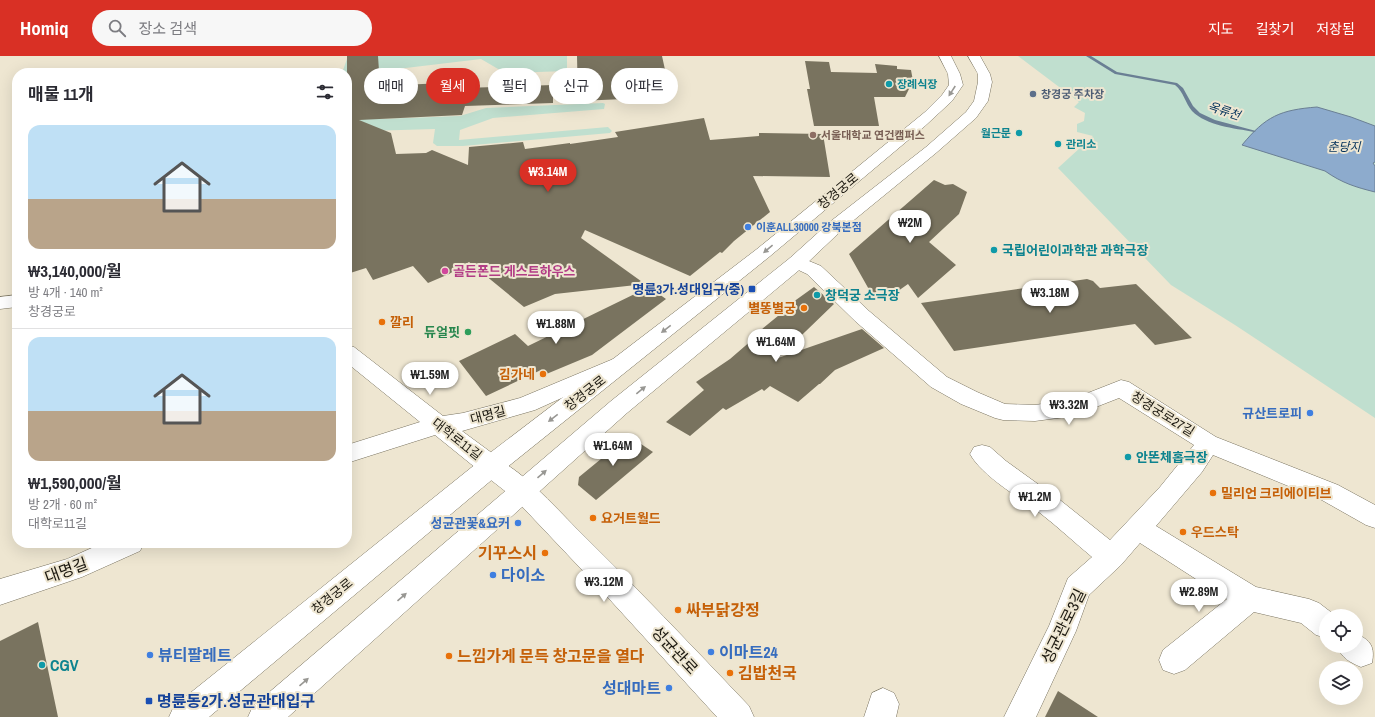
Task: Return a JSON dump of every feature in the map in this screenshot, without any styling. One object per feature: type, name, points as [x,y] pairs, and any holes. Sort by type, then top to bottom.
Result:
[{"type":"main road","name":"창경궁로","points":[[185,717],[491,466],[763,253],[910,133],[951,94],[956,85],[955,77],[945,56]]},
{"type":"main road","name":"창경궁로","points":[[264,717],[619,407],[797,262],[837,225],[931,150],[971,115],[981,101],[986,82],[984,74],[974,56]]},
{"type":"main road","name":"창경궁로27길","points":[[797,262],[814,270],[862,316],[939,382],[968,398],[1004,412],[1035,413],[1073,408],[1121,388],[1208,443],[1329,492],[1375,517]]},
{"type":"main road","points":[[0,303],[12,301]]},
{"type":"main road","name":"대학로11길","points":[[352,356],[491,466]]},
{"type":"main road","name":"대명길","points":[[352,452],[438,425],[463,422],[527,404],[625,361]]},
{"type":"main road","name":"성균관로3길","points":[[1020,717],[1061,631],[1078,587],[1111,556],[1169,494],[1193,466],[1208,443]]},
{"type":"main road","points":[[982,454],[998,468],[1051,507],[1111,556]]},
{"type":"main road","name":"성균관로","points":[[491,466],[522,491],[611,581],[738,717]]},
{"type":"main road","points":[[1137,528],[1178,555],[1250,598],[1309,612],[1319,620]]},
{"type":"main road","name":"대명길","points":[[0,592],[72,569],[120,548]]},
{"type":"main road","points":[[1174,660],[1250,598]]},
{"type":"green space","points":[[348,56],[567,56],[567,68],[549,68],[549,72],[541,72],[541,68],[496,68],[481,59],[406,68],[364,68],[364,73],[352,74],[352,68],[344,68]]},
{"type":"green space","points":[[1018,56],[1375,56],[1375,418],[1235,325],[1171,285],[1058,168],[1093,136],[1077,132],[1077,124],[1084,121],[1085,113],[1074,107],[1079,102]]},
{"type":"green space","points":[[603,103],[605,104],[604,109],[493,118],[460,130],[459,140],[608,127],[612,131],[610,133],[463,146],[437,146],[433,143],[435,129],[367,131],[352,118],[352,114],[380,119],[460,116],[486,108]]},
{"type":"water","name":"춘당지","points":[[1317,107],[1375,126],[1375,162],[1373,163],[1375,166],[1375,192],[1337,179],[1325,171],[1242,145],[1259,127],[1275,116],[1293,110]]},
{"type":"building","points":[[347,56],[378,56],[379,68],[364,68],[364,104],[418,104],[418,84],[426,84],[426,104],[480,104],[480,87],[488,87],[488,104],[524,104],[465,106],[462,115],[359,120],[391,133],[396,154],[426,153],[432,150],[468,165],[469,147],[523,142],[525,149],[570,144],[618,137],[615,132],[704,118],[710,140],[759,136],[759,133],[823,134],[830,177],[753,176],[770,212],[734,241],[722,253],[720,252],[690,276],[585,230],[581,238],[645,284],[555,294],[524,307],[469,262],[449,274],[428,283],[413,266],[373,280],[366,268],[352,272],[352,68],[347,68]]},
{"type":"building","points":[[577,56],[662,56],[665,68],[611,68],[611,100],[603,100],[603,68],[577,68]]},
{"type":"building","points":[[805,61],[829,62],[831,72],[877,73],[875,64],[897,66],[897,69],[911,70],[913,81],[905,97],[874,97],[879,126],[814,126],[807,89],[810,89]]},
{"type":"building","points":[[541,85],[549,85],[549,103],[541,103]]},
{"type":"building","points":[[934,180],[945,185],[953,184],[967,192],[959,214],[929,242],[956,265],[918,298],[908,284],[891,296],[878,296],[871,293],[849,254]]},
{"type":"building","points":[[1087,279],[1093,281],[1100,288],[1136,284],[1192,338],[1155,345],[1135,324],[954,351],[921,303]]},
{"type":"building","points":[[649,287],[666,299],[592,355],[544,375],[541,370],[486,396],[459,361],[515,334],[528,346]]},
{"type":"building","points":[[814,287],[834,304],[778,358],[862,329],[884,348],[835,370],[798,402],[770,386],[764,391],[762,389],[726,410],[723,408],[690,436],[666,422],[704,390],[696,382],[730,359],[752,340],[750,339],[784,311],[782,310]]},
{"type":"building","points":[[629,436],[653,452],[596,500],[578,485],[579,477]]},
{"type":"building","points":[[38,622],[58,717],[0,717],[0,641]]},
{"type":"building","points":[[1058,691],[1098,717],[1045,717]]},
{"type":"waterway","name":"옥류천","points":[[1088,56],[1116,73],[1176,84],[1182,89],[1191,106],[1198,114],[1222,124],[1254,131]]},
{"type":"place","name":"장례식장","points":[[889,84]]},
{"type":"place","name":"창경궁 주차장","points":[[1033,94]]},
{"type":"place","name":"월근문","points":[[1019,133]]},
{"type":"place","name":"서울대학교 연건캠퍼스","points":[[813,135]]},
{"type":"place","name":"관리소","points":[[1058,144]]},
{"type":"place","name":"이훈ALL30000 강북본점","points":[[748,227]]},
{"type":"place","name":"국립어린이과학관 과학극장","points":[[994,250]]},
{"type":"place","name":"골든폰드 게스트하우스","points":[[445,271]]},
{"type":"place","name":"명륜3가.성대입구(중)","points":[[752,289]]},
{"type":"place","name":"창덕궁 소극장","points":[[817,295]]},
{"type":"place","name":"별똥별궁","points":[[804,308]]},
{"type":"place","name":"깔리","points":[[382,322]]},
{"type":"place","name":"듀얼핏","points":[[468,332]]},
{"type":"place","name":"김가네","points":[[543,374]]},
{"type":"place","name":"규산트로피","points":[[1310,413]]},
{"type":"place","name":"안똔체홉극장","points":[[1128,457]]},
{"type":"place","name":"밀리언 크리에이티브","points":[[1213,493]]},
{"type":"place","name":"요거트월드","points":[[593,518]]},
{"type":"place","name":"성균관꽃&요커","points":[[518,523]]},
{"type":"place","name":"우드스탁","points":[[1183,532]]},
{"type":"place","name":"기꾸스시","points":[[545,553]]},
{"type":"place","name":"다이소","points":[[493,575]]},
{"type":"place","name":"싸부닭강정","points":[[678,610]]},
{"type":"place","name":"이마트24","points":[[711,652]]},
{"type":"place","name":"뷰티팔레트","points":[[150,655]]},
{"type":"place","name":"느낌가게 문득 창고문을 열다","points":[[449,656]]},
{"type":"place","name":"CGV","points":[[42,665]]},
{"type":"place","name":"김밥천국","points":[[730,673]]},
{"type":"place","name":"성대마트","points":[[669,688]]},
{"type":"place","name":"명륜동2가.성균관대입구","points":[[149,701]]}]
